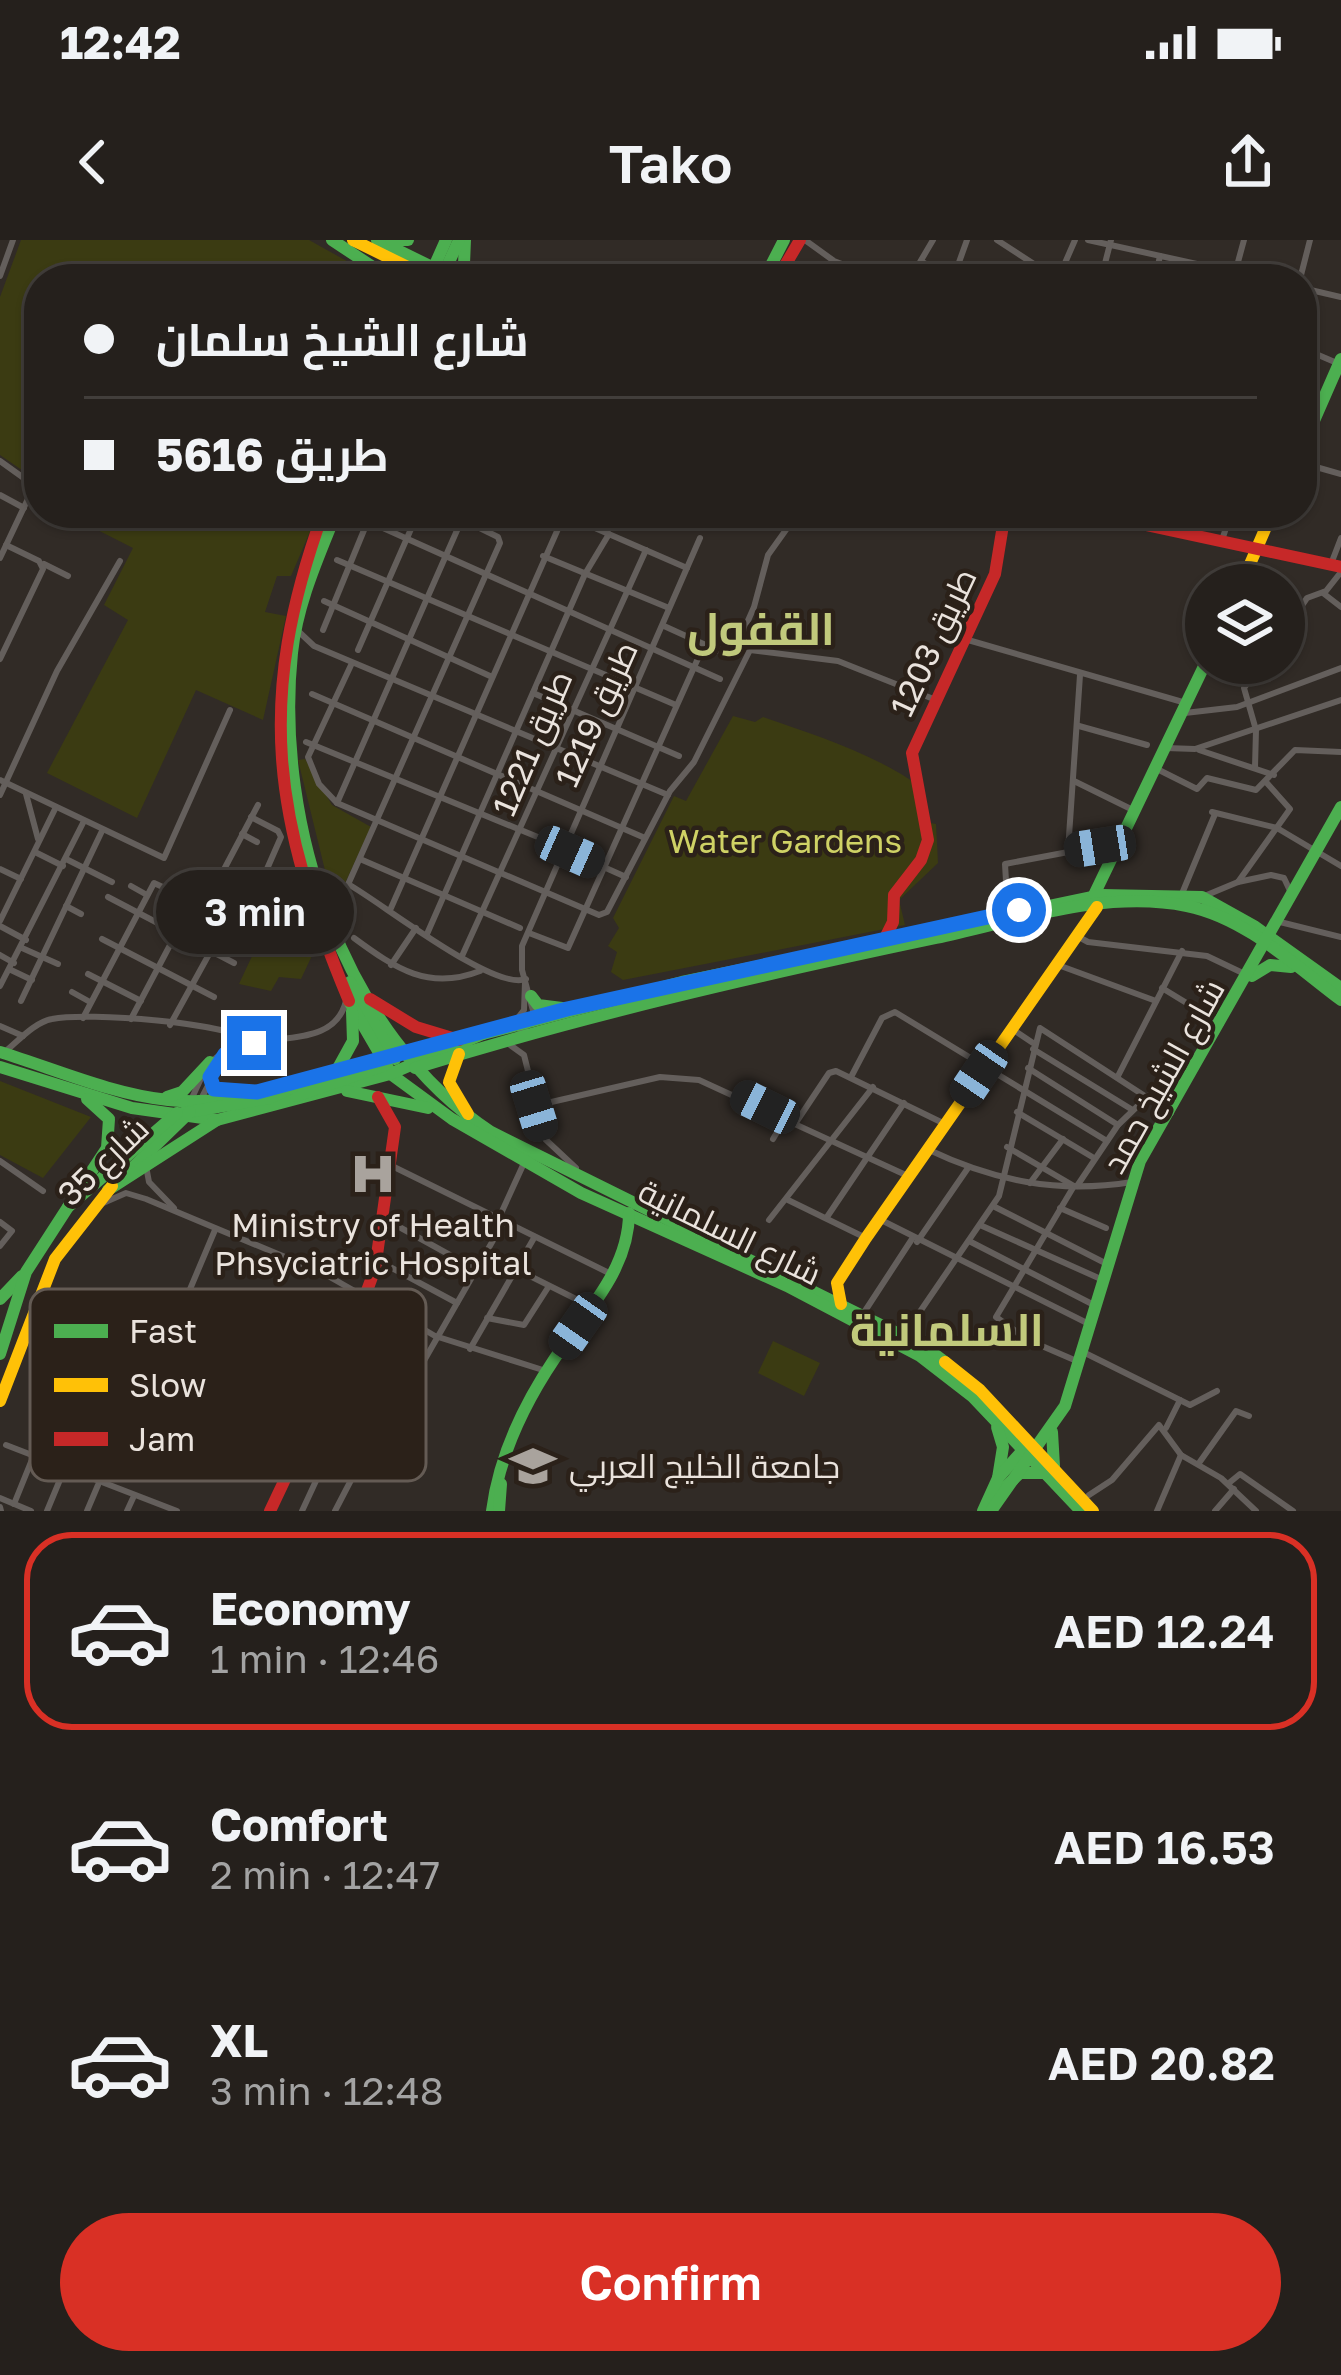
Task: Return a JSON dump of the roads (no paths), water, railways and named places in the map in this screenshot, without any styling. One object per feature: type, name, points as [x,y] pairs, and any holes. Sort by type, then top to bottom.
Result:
[{"type":"main road","points":[[332,240],[368,264]]},
{"type":"main road","points":[[353,240],[409,264]]},
{"type":"main road","points":[[385,241],[408,240]]},
{"type":"main road","points":[[385,241],[419,264]]},
{"type":"main road","points":[[1317,415],[1341,363]]},
{"type":"main road","points":[[318,528],[284,630],[274,721],[294,836],[348,994],[395,1065],[455,1121],[491,1132]]},
{"type":"main road","points":[[331,528],[292,650],[289,722],[308,833],[335,929],[395,1065]]},
{"type":"main road","name":"طريق 1203","points":[[884,940],[892,922],[894,895],[921,860],[928,840],[910,761],[968,640],[968,626],[999,560],[1003,528]]},
{"type":"main road","points":[[1164,528],[1263,545],[1338,568]]},
{"type":"main road","points":[[1251,563],[1268,528]]},
{"type":"main road","points":[[1242,544],[1251,563]]},
{"type":"main road","points":[[842,1304],[837,1283],[1095,902],[1197,684]]},
{"type":"main road","name":"شارع الشيخ حمد","points":[[1029,1451],[1052,1432],[1081,1357],[1126,1186],[1222,1025],[1341,807]]},
{"type":"main road","points":[[515,1030],[535,1018],[567,1009],[1019,910],[1181,896],[1202,897],[1341,988]]},
{"type":"main road","points":[[288,1101],[307,1089],[515,1030],[1095,902],[1183,905],[1220,917],[1267,941],[1295,968],[1341,1000]]},
{"type":"main road","points":[[1064,910],[1075,932]]},
{"type":"main road","points":[[892,922],[907,935]]},
{"type":"main road","points":[[334,960],[395,1065]]},
{"type":"main road","points":[[1247,980],[1270,964],[1295,968]]},
{"type":"main road","points":[[337,1070],[353,1041],[348,994]]},
{"type":"main road","points":[[531,996],[538,1005],[567,1009]]},
{"type":"main road","points":[[367,998],[406,1023],[459,1047]]},
{"type":"main road","points":[[988,1060],[1030,999]]},
{"type":"main road","points":[[109,1190],[217,1120],[326,1092],[395,1065],[492,1037]]},
{"type":"main road","points":[[189,1108],[337,1070],[395,1065],[459,1047]]},
{"type":"main road","points":[[459,1047],[449,1082],[474,1121]]},
{"type":"main road","points":[[1,1057],[104,1111],[112,1133],[68,1207]]},
{"type":"main road","points":[[1,1057],[155,1097],[217,1120]]},
{"type":"main road","name":"شارع السلمانية","points":[[395,1065],[431,1108],[524,1162],[908,1349],[953,1380],[1093,1511]]},
{"type":"main road","name":"شارع السلمانية","points":[[395,1065],[491,1132],[904,1335],[963,1376],[1081,1511]]},
{"type":"main road","points":[[155,1097],[182,1092],[210,1070],[218,1091],[257,1092]]},
{"type":"main road","points":[[68,1089],[189,1108],[270,1098],[298,1082]]},
{"type":"main road","points":[[326,1092],[373,1094],[431,1108]]},
{"type":"main road","points":[[370,1289],[394,1120],[373,1094]]},
{"type":"main road","name":"شارع 35","points":[[40,1289],[86,1211],[189,1108]]},
{"type":"main road","name":"شارع 35","points":[[0,1354],[26,1272],[68,1207],[189,1108]]},
{"type":"main road","points":[[493,1511],[511,1444],[544,1376],[624,1254],[632,1232],[629,1213]]},
{"type":"main road","points":[[624,1254],[656,1226]]},
{"type":"main road","points":[[0,1300],[26,1272]]},
{"type":"main road","points":[[808,1288],[837,1283]]},
{"type":"main road","name":"شارع 35","points":[[0,1401],[30,1316]]},
{"type":"main road","points":[[987,1511],[1004,1451],[994,1418]]},
{"type":"main road","points":[[1052,1432],[1051,1459],[1062,1479]]},
{"type":"main road","points":[[493,1511],[511,1444]]},
{"type":"main road","points":[[998,1478],[1029,1451]]},
{"type":"main road","points":[[987,1511],[1029,1451]]},
{"type":"main road","points":[[998,1494],[1026,1470],[1044,1473]]},
{"type":"main road","points":[[270,1511],[283,1481]]},
{"type":"street","points":[[0,276],[13,240]]},
{"type":"street","points":[[802,240],[842,264]]},
{"type":"street","points":[[919,264],[933,240]]},
{"type":"street","points":[[997,240],[1030,263]]},
{"type":"street","points":[[1088,240],[1197,264]]},
{"type":"street","points":[[1158,264],[1160,256]]},
{"type":"street","points":[[921,261],[926,264]]},
{"type":"street","points":[[1317,355],[1341,363]]},
{"type":"street","points":[[0,558],[24,510]]},
{"type":"street","points":[[323,630],[327,604],[365,528]]},
{"type":"street","points":[[387,528],[524,596],[720,680]]},
{"type":"street","points":[[358,650],[412,528]]},
{"type":"street","points":[[337,803],[458,528]]},
{"type":"street","points":[[338,907],[500,543],[480,528]]},
{"type":"street","points":[[391,908],[557,528]]},
{"type":"street","points":[[595,528],[687,568]]},
{"type":"street","points":[[663,625],[727,658],[736,649],[768,555],[787,528]]},
{"type":"street","points":[[1222,540],[1226,528]]},
{"type":"street","points":[[427,934],[585,574],[609,534]]},
{"type":"street","name":"طريق 1219","points":[[535,1018],[522,952],[524,929],[566,849],[700,538]]},
{"type":"street","points":[[1323,593],[1338,568],[1340,543]]},
{"type":"street","points":[[6,545],[68,576]]},
{"type":"street","name":"طريق 1221","points":[[462,956],[646,550]]},
{"type":"street","points":[[543,556],[669,608]]},
{"type":"street","points":[[338,560],[676,706]]},
{"type":"street","points":[[0,795],[92,607],[120,561]]},
{"type":"street","points":[[0,659],[41,562]]},
{"type":"street","points":[[1305,601],[1312,593],[1323,593],[1341,607]]},
{"type":"street","points":[[327,604],[491,676]]},
{"type":"street","points":[[297,630],[314,646],[352,663],[598,770],[668,795]]},
{"type":"street","points":[[968,640],[1187,708],[1247,703],[1341,668]]},
{"type":"street","points":[[360,859],[567,949],[704,645]]},
{"type":"street","points":[[292,650],[314,646]]},
{"type":"street","points":[[736,649],[838,661],[936,700]]},
{"type":"street","points":[[352,663],[310,744],[309,764],[337,803],[585,905],[599,915],[607,912],[668,795],[694,762],[750,650]]},
{"type":"street","points":[[1068,851],[1080,674]]},
{"type":"street","points":[[1246,684],[1256,730],[1255,766]]},
{"type":"street","points":[[532,693],[679,756]]},
{"type":"street","points":[[312,694],[646,838]]},
{"type":"street","points":[[1195,749],[1341,700]]},
{"type":"street","points":[[3,781],[155,856],[167,855],[230,710]]},
{"type":"street","points":[[1079,726],[1147,745]]},
{"type":"street","points":[[1226,737],[1230,758]]},
{"type":"street","points":[[310,744],[626,877]]},
{"type":"street","points":[[1159,770],[1197,790],[1207,778],[1253,790],[1302,747],[1341,752]]},
{"type":"street","points":[[1166,748],[1195,749],[1274,775]]},
{"type":"street","points":[[1074,781],[1137,814]]},
{"type":"street","points":[[1238,882],[1290,807],[1266,782]]},
{"type":"street","points":[[26,793],[37,847],[112,882]]},
{"type":"street","points":[[220,877],[257,805]]},
{"type":"street","points":[[56,807],[0,924],[58,964]]},
{"type":"street","points":[[1181,896],[1214,813],[1276,827],[1337,864]]},
{"type":"street","points":[[131,1019],[207,875],[260,896],[281,838],[278,831],[251,818]]},
{"type":"street","points":[[0,986],[84,821]]},
{"type":"street","points":[[20,1000],[102,830]]},
{"type":"street","points":[[242,834],[257,842]]},
{"type":"street","points":[[85,844],[94,849]]},
{"type":"street","points":[[1019,910],[1007,898],[1005,864],[1100,846]]},
{"type":"street","points":[[1305,871],[1337,864]]},
{"type":"street","points":[[0,868],[21,879]]},
{"type":"street","points":[[1202,897],[1238,882],[1277,876],[1289,884],[1292,898]]},
{"type":"street","points":[[82,1018],[156,883],[248,927]]},
{"type":"street","points":[[348,884],[483,970],[514,983],[526,978]]},
{"type":"street","points":[[131,886],[147,895]]},
{"type":"street","points":[[170,1025],[245,889]]},
{"type":"street","points":[[107,897],[235,963]]},
{"type":"street","points":[[0,898],[10,902]]},
{"type":"street","points":[[45,903],[81,914]]},
{"type":"street","points":[[1279,921],[1341,937]]},
{"type":"street","points":[[391,965],[416,928]]},
{"type":"street","points":[[1075,932],[1088,942],[1208,956],[1247,980]]},
{"type":"street","points":[[354,938],[391,965],[443,982],[483,970]]},
{"type":"street","points":[[102,939],[214,997]]},
{"type":"street","points":[[1118,1076],[1182,951]]},
{"type":"street","points":[[0,956],[32,980]]},
{"type":"street","points":[[1054,964],[1156,1001]]},
{"type":"street","points":[[88,974],[141,1001]]},
{"type":"street","name":"طريق 1219","points":[[515,1030],[524,1010],[526,978]]},
{"type":"street","points":[[1162,988],[1222,1025]]},
{"type":"street","points":[[72,992],[90,1002]]},
{"type":"street","points":[[189,1108],[210,1070],[231,1048],[276,1036],[319,1034],[342,1014],[348,994]]},
{"type":"street","points":[[851,1077],[889,1012],[988,1060],[1022,1088],[1107,1141]]},
{"type":"street","points":[[1,1057],[49,1019],[131,1019],[228,1033],[254,1042]]},
{"type":"street","points":[[0,1026],[23,1036]]},
{"type":"street","points":[[904,1335],[993,1206],[1037,1031],[1043,1028],[1171,1113]]},
{"type":"street","points":[[1012,1029],[1131,1109]]},
{"type":"street","points":[[228,1033],[231,1048]]},
{"type":"street","points":[[492,1037],[522,1052],[548,1145],[576,1168]]},
{"type":"street","points":[[189,1108],[210,1070],[231,1048]]},
{"type":"street","points":[[1028,1068],[1118,1125]]},
{"type":"street","points":[[797,1121],[829,1073],[851,1077],[945,1124]]},
{"type":"street","points":[[534,1106],[641,1080],[679,1078],[732,1091],[908,1176]]},
{"type":"street","points":[[769,1220],[873,1088]]},
{"type":"street","points":[[1148,1096],[1118,1125],[1059,1208],[996,1314],[1006,1328],[1193,1406],[1217,1391]]},
{"type":"street","points":[[827,1217],[904,1103]]},
{"type":"street","points":[[1017,1112],[1094,1158]]},
{"type":"street","points":[[773,1139],[786,1117]]},
{"type":"street","points":[[1030,1183],[1063,1139]]},
{"type":"street","points":[[1007,1147],[1076,1186]]},
{"type":"street","points":[[927,1149],[1001,1180],[1126,1186]]},
{"type":"street","points":[[426,1354],[478,1270],[524,1162]]},
{"type":"street","points":[[391,1163],[399,1173],[611,1274]]},
{"type":"street","points":[[0,1164],[43,1191]]},
{"type":"street","points":[[146,1166],[148,1182],[176,1211]]},
{"type":"street","points":[[863,1314],[968,1168]]},
{"type":"street","points":[[86,1211],[126,1193],[352,1289]]},
{"type":"street","points":[[788,1199],[866,1238]]},
{"type":"street","points":[[993,1206],[1107,1264]]},
{"type":"street","points":[[1059,1208],[1106,1228]]},
{"type":"street","points":[[383,1218],[478,1270]]},
{"type":"street","points":[[879,1220],[1092,1326]]},
{"type":"street","points":[[0,1222],[13,1231],[0,1246]]},
{"type":"street","points":[[980,1225],[1102,1280]]},
{"type":"street","points":[[188,1289],[215,1229]]},
{"type":"street","points":[[470,1350],[534,1238]]},
{"type":"street","points":[[969,1241],[1097,1307]]},
{"type":"street","points":[[377,1260],[457,1304]]},
{"type":"street","points":[[516,1269],[574,1298]]},
{"type":"street","points":[[487,1318],[524,1324],[549,1286]]},
{"type":"street","points":[[426,1331],[544,1376]]},
{"type":"street","points":[[1089,1495],[1112,1480],[1180,1400]]},
{"type":"street","points":[[1199,1463],[1236,1411],[1249,1415]]},
{"type":"street","points":[[1162,1426],[1181,1455],[1231,1486],[1256,1511]]},
{"type":"street","points":[[6,1445],[30,1456]]},
{"type":"street","points":[[1156,1511],[1181,1455]]},
{"type":"street","points":[[14,1504],[30,1464]]},
{"type":"street","points":[[1215,1511],[1240,1474],[1293,1511]]},
{"type":"street","points":[[47,1511],[59,1481]]},
{"type":"street","points":[[89,1481],[173,1510]]},
{"type":"street","points":[[302,1511],[316,1481]]},
{"type":"street","points":[[335,1511],[351,1481]]},
{"type":"street","points":[[87,1511],[98,1485]]},
{"type":"street","points":[[127,1511],[133,1498]]},
{"type":"street","points":[[1164,1500],[1175,1511]]},
{"type":"street","points":[[0,1506],[14,1504],[31,1511]]},
{"type":"place","name":"Ministry of Health Phsyciatric Hospital","points":[[373,1174]]},
{"type":"place","name":"جامعة الخليج العربي","points":[[533,1466]]},
{"type":"district","name":"القفول","points":[[761,629]]},
{"type":"district","name":"السلمانية","points":[[947,1330]]},
{"type":"park label","name":"Water Gardens","points":[[785,841]]}]
